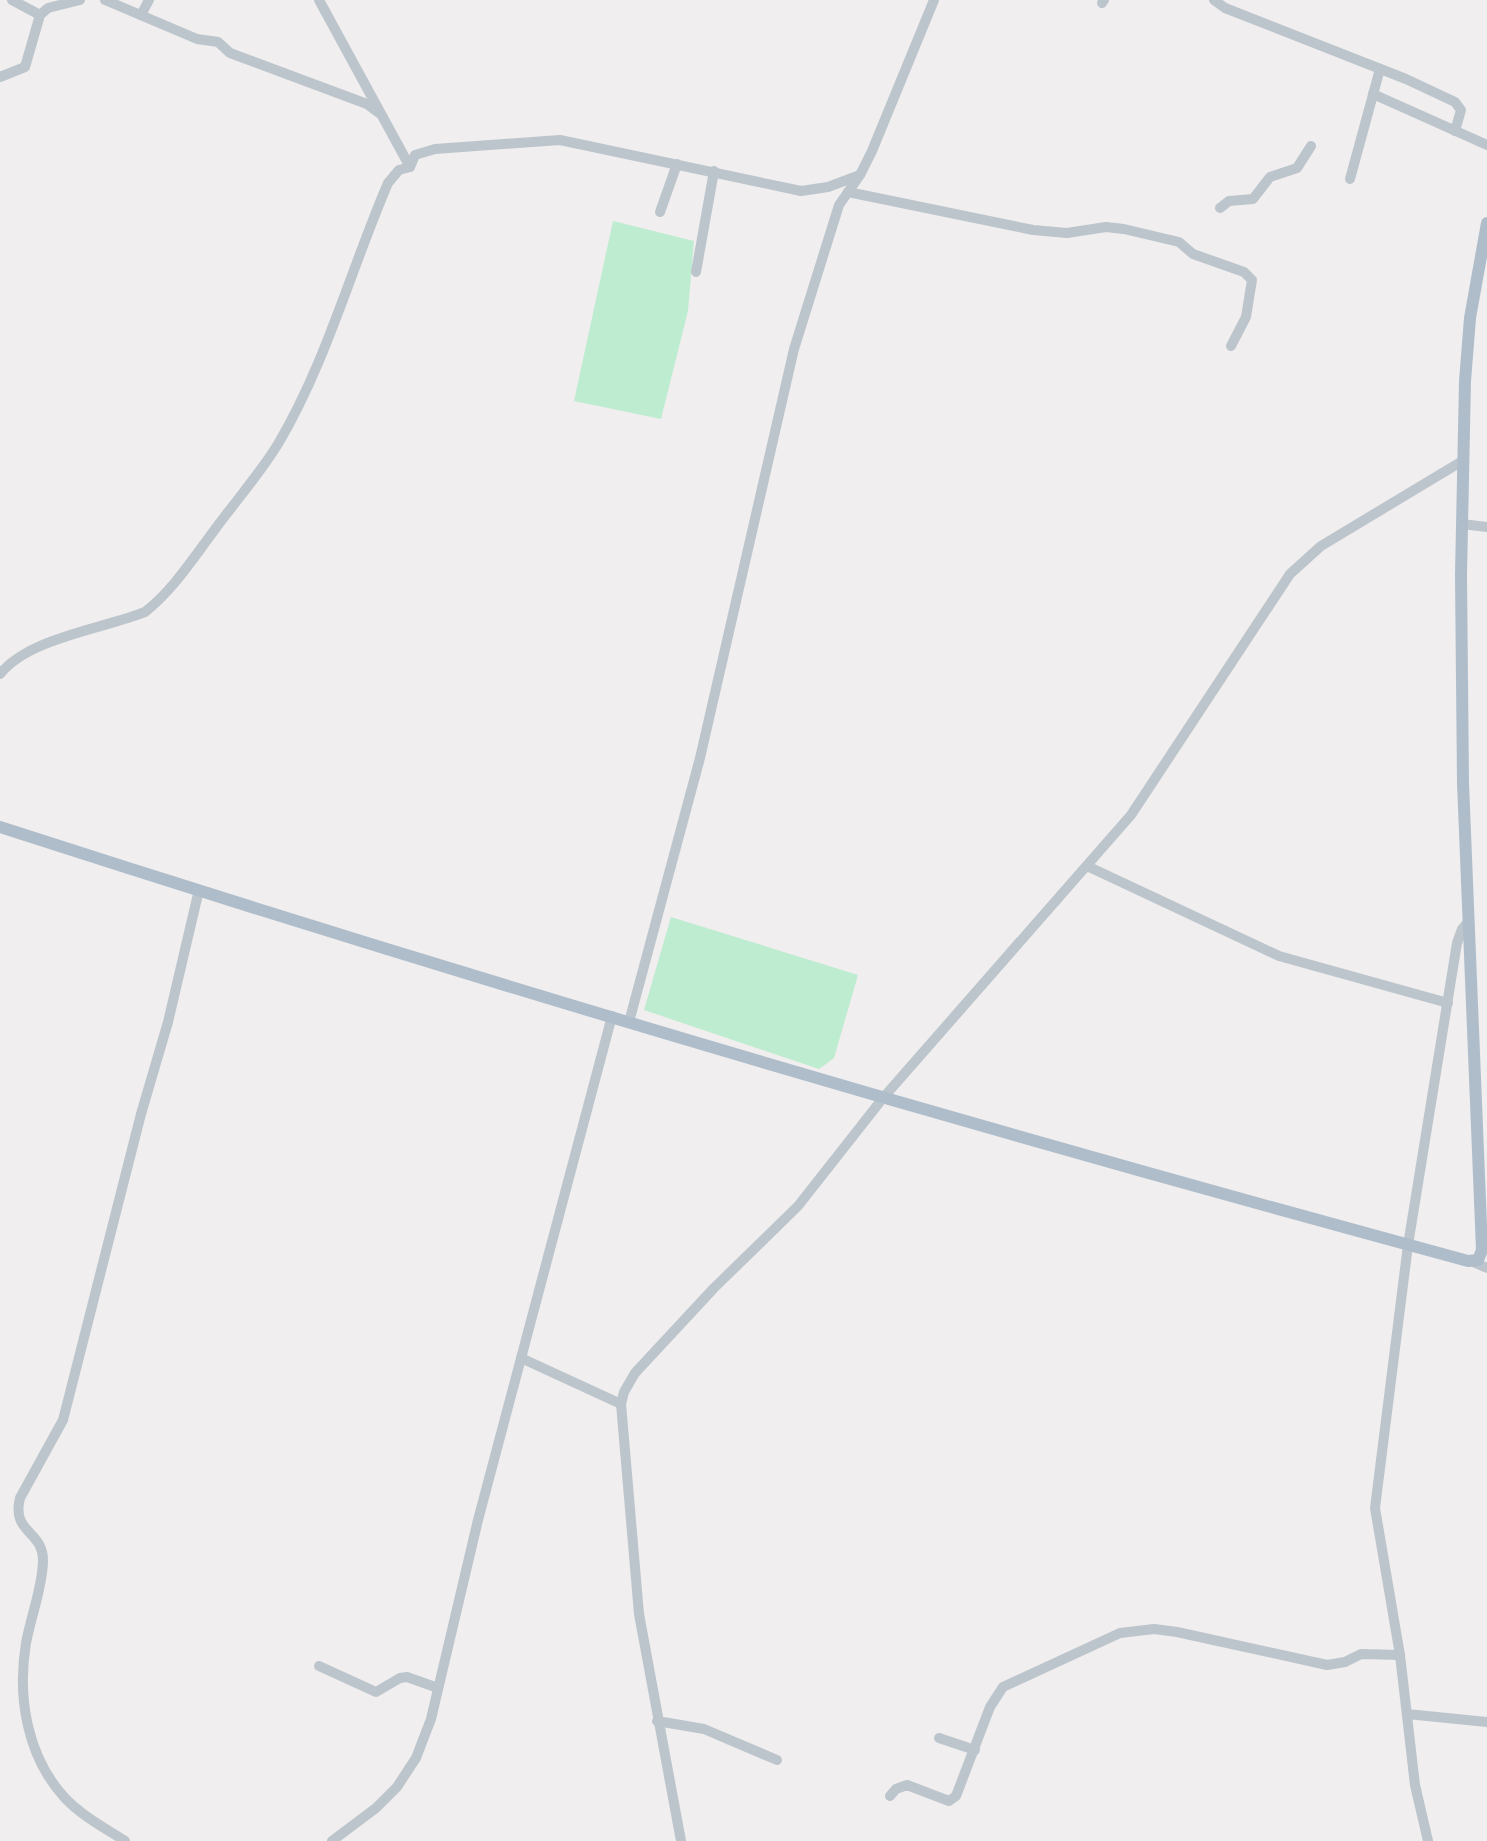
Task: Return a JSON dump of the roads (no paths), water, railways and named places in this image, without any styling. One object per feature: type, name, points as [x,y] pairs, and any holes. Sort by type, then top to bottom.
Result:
[{"type":"main road","points":[[0,827],[629,1022],[883,1098],[1473,1262],[1480,1258],[1482,1250],[1463,783],[1462,524],[1464,381],[1470,318],[1487,223]]},
{"type":"street","points":[[12,0],[39,15]]},
{"type":"street","points":[[0,77],[25,67],[39,15],[48,8],[80,0]]},
{"type":"street","points":[[105,0],[197,39],[218,42],[230,53],[367,104],[379,113]]},
{"type":"street","points":[[141,15],[149,0]]},
{"type":"street","points":[[319,0],[410,167]]},
{"type":"street","points":[[629,1022],[700,758],[794,349],[839,205],[860,175],[934,0]]},
{"type":"street","points":[[1214,0],[1225,8],[1380,69],[1459,105],[1461,110],[1455,130]]},
{"type":"street","points":[[1350,179],[1380,69]]},
{"type":"street","points":[[1373,94],[1487,145]]},
{"type":"street","points":[[0,674],[8,665],[32,650],[145,612],[157,602],[182,573],[277,445],[295,412],[330,331],[388,183],[399,170],[410,167],[416,155],[435,149],[548,139],[714,171],[801,191],[828,187],[860,175]]},
{"type":"street","points":[[1220,208],[1229,201],[1253,199],[1270,177],[1297,168],[1311,146]]},
{"type":"street","points":[[660,212],[677,164]]},
{"type":"street","points":[[696,272],[714,171]]},
{"type":"street","points":[[848,192],[980,220],[1058,233],[1106,227],[1179,242],[1193,254],[1250,276],[1252,286],[1243,324],[1231,346]]},
{"type":"street","points":[[681,1841],[639,1614],[621,1404],[624,1392],[635,1372],[714,1288],[798,1206],[883,1098],[1131,815],[1290,574],[1321,546],[1464,460]]},
{"type":"street","points":[[1462,524],[1487,527]]},
{"type":"street","points":[[1087,866],[1279,956],[1448,1003]]},
{"type":"street","points":[[125,1841],[93,1821],[66,1798],[45,1772],[34,1748],[24,1702],[22,1677],[43,1561],[38,1542],[21,1524],[17,1509],[20,1497],[63,1420],[144,1104],[168,1022],[199,890]]},
{"type":"street","points":[[1428,1841],[1415,1785],[1400,1655],[1375,1508],[1408,1245],[1459,937],[1469,921]]},
{"type":"street","points":[[333,1841],[376,1808],[397,1787],[416,1758],[431,1719],[478,1520],[612,1016]]},
{"type":"street","points":[[1473,1262],[1487,1268]]},
{"type":"street","points":[[521,1358],[621,1404]]},
{"type":"street","points":[[890,1796],[900,1786],[907,1785],[950,1801],[956,1796],[990,1707],[1003,1687],[1120,1633],[1155,1629],[1177,1632],[1328,1665],[1345,1662],[1361,1654],[1400,1655]]},
{"type":"street","points":[[319,1666],[376,1692],[400,1678],[407,1677],[438,1688]]},
{"type":"street","points":[[1407,1714],[1487,1722]]},
{"type":"street","points":[[657,1721],[704,1729],[777,1760]]},
{"type":"street","points":[[939,1738],[975,1750]]}]
